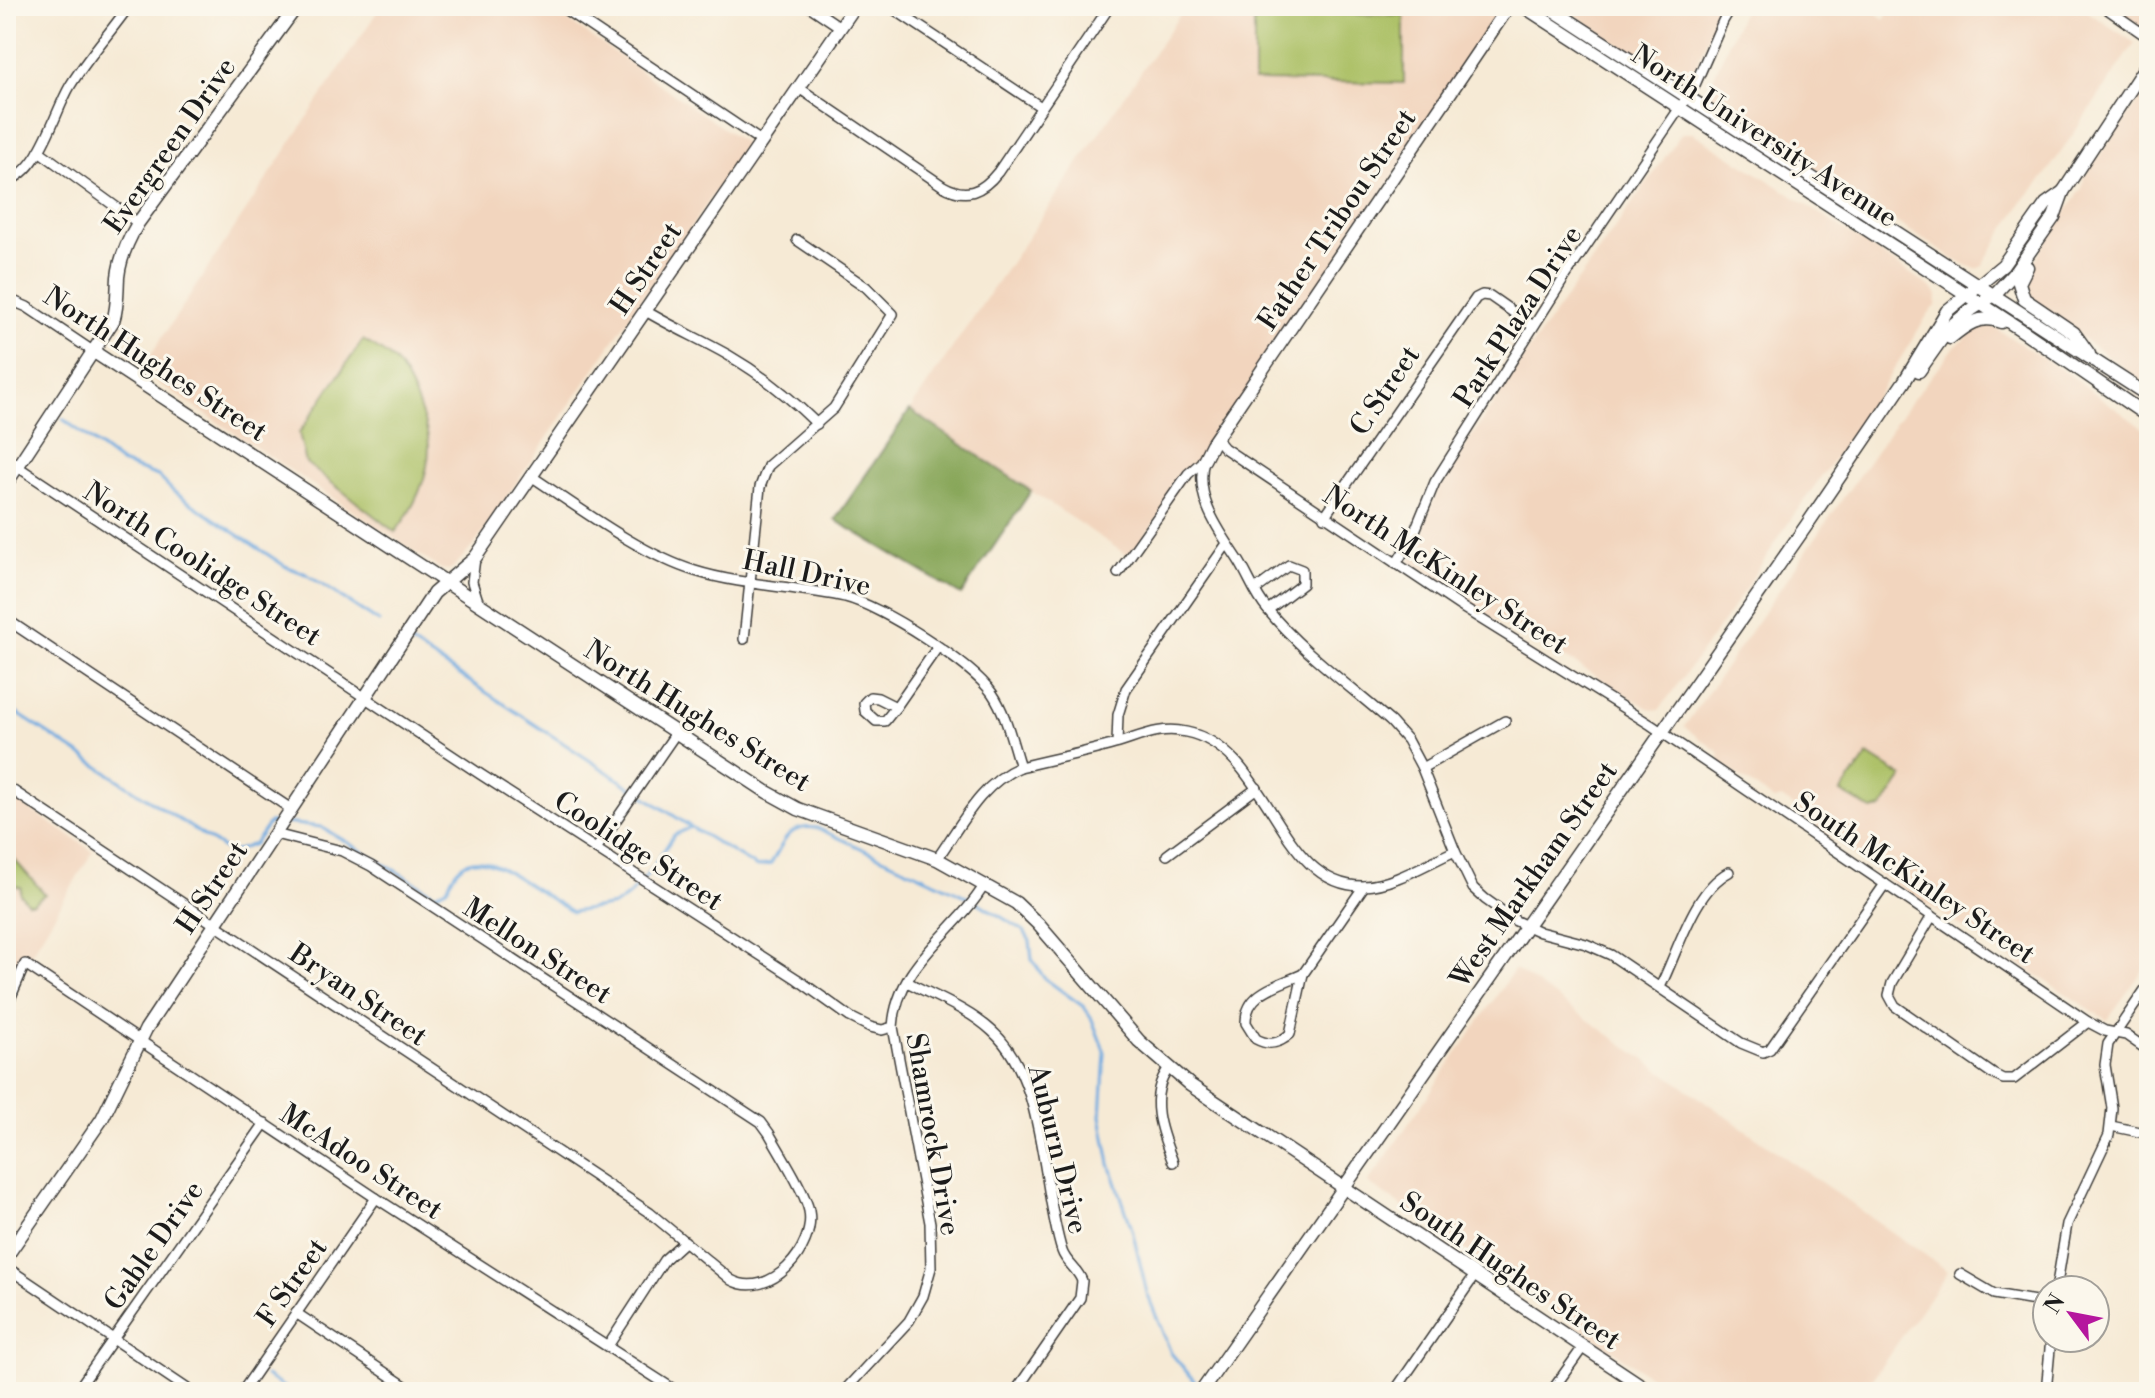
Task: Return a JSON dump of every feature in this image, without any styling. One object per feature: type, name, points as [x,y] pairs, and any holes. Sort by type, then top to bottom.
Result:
[{"type":"street","points":[[6,181],[19,176],[39,151],[69,87],[129,6]]},
{"type":"street","name":"Evergreen Drive","points":[[6,484],[12,463],[110,327],[117,309],[118,275],[123,251],[138,223],[297,6]]},
{"type":"street","points":[[560,6],[761,141]]},
{"type":"street","points":[[809,6],[840,27]]},
{"type":"street","name":"H Street","points":[[6,1257],[102,1119],[140,1039],[434,593],[475,558],[855,6]]},
{"type":"street","points":[[889,6],[1041,107]]},
{"type":"street","name":"Father Tribou Street","points":[[1204,460],[1509,6]]},
{"type":"street","name":"North University Avenue","points":[[1523,6],[1994,295],[2149,396]]},
{"type":"street","name":"North University Avenue","points":[[1547,6],[1603,40],[1684,103],[2149,417]]},
{"type":"street","points":[[1684,103],[1732,6]]},
{"type":"street","points":[[2103,6],[2149,38]]},
{"type":"street","points":[[799,88],[943,186],[964,194],[979,191],[991,181],[1107,7]]},
{"type":"street","name":"West Markham Street","points":[[1904,382],[1919,371],[1950,327],[1994,295],[2016,271],[2054,217],[2063,192],[2149,61]]},
{"type":"street","name":"Park Plaza Drive","points":[[1396,564],[1412,538],[1435,482],[1533,326],[1684,103]]},
{"type":"street","points":[[39,151],[138,223]]},
{"type":"street","name":"West Markham Street","points":[[1204,1388],[1904,382],[1947,311],[2003,265],[2046,204],[2063,192]]},
{"type":"street","points":[[2054,217],[2049,233],[2022,276],[2021,291],[2024,299],[2074,333],[2093,360]]},
{"type":"street","points":[[744,639],[760,487],[765,471],[834,408],[893,314],[866,287],[797,240]]},
{"type":"street","name":"C Street","points":[[1324,517],[1476,298],[1485,295],[1533,326]]},
{"type":"street","name":"North Hughes Street","points":[[6,298],[27,307],[787,803],[937,859],[1016,903],[1038,924],[1139,1041],[1169,1068],[1344,1187]]},
{"type":"street","points":[[644,310],[678,331],[730,356],[781,390],[817,424]]},
{"type":"street","points":[[1934,350],[1969,323],[1984,318],[2019,328]]},
{"type":"street","name":"North McKinley Street","points":[[1219,434],[1219,442],[1224,448],[1324,517],[1661,731]]},
{"type":"street","points":[[1204,460],[1201,475],[1204,498],[1226,545],[1268,610],[1295,638],[1399,729],[1422,768],[1473,888],[1504,913],[1548,936],[1599,948],[1741,1043],[1758,1052],[1765,1052],[1885,884]]},
{"type":"street","points":[[1118,573],[1188,474],[1204,460]]},
{"type":"street","name":"North Coolidge Street","points":[[12,463],[366,696]]},
{"type":"street","name":"Hall Drive","points":[[531,476],[673,564],[697,572],[859,601],[887,615],[967,667],[993,694],[1020,767]]},
{"type":"street","points":[[1117,743],[1118,715],[1126,689],[1226,545]]},
{"type":"street","points":[[475,558],[472,582],[479,604]]},
{"type":"street","points":[[1255,590],[1289,565],[1298,567],[1304,575],[1302,584],[1268,610]]},
{"type":"street","points":[[6,619],[290,812]]},
{"type":"street","points":[[896,707],[937,648]]},
{"type":"street","name":"Coolidge Street","points":[[366,696],[864,1025],[882,1030],[893,1027]]},
{"type":"street","points":[[1422,768],[1505,721]]},
{"type":"street","points":[[937,859],[987,788],[1003,775],[1020,767],[1117,743],[1148,731],[1162,730],[1201,736],[1234,757],[1308,862],[1339,881],[1364,886],[1391,879],[1455,851]]},
{"type":"street","name":"South McKinley Street","points":[[1661,731],[2088,1022],[2105,1031],[2126,1035],[2149,1051]]},
{"type":"street","points":[[596,849],[676,733]]},
{"type":"street","name":"Bryan Street","points":[[6,786],[650,1213],[731,1280],[747,1285],[760,1285],[772,1280],[794,1258],[806,1237],[809,1212],[766,1127]]},
{"type":"street","points":[[1167,855],[1257,788]]},
{"type":"street","name":"Mellon Street","points":[[277,831],[342,851],[371,866],[766,1127]]},
{"type":"street","points":[[1660,987],[1703,895],[1729,872]]},
{"type":"street","name":"Shamrock Drive","points":[[843,1392],[909,1321],[923,1296],[931,1268],[930,1223],[893,1027],[897,1003],[919,960],[985,884]]},
{"type":"street","points":[[1303,974],[1261,993],[1250,1003],[1246,1023],[1256,1039],[1271,1044],[1290,1034],[1303,974],[1364,886]]},
{"type":"street","points":[[1932,916],[1892,983],[1889,995],[1895,1006],[1993,1074],[2003,1079],[2014,1079],[2088,1022]]},
{"type":"street","name":"McAdoo Street","points":[[6,1008],[25,964],[376,1198],[678,1392]]},
{"type":"street","name":"Auburn Drive","points":[[907,982],[979,1020],[999,1037],[1013,1055],[1027,1083],[1062,1250],[1082,1281],[1080,1298],[1015,1392]]},
{"type":"street","points":[[2059,1274],[2067,1224],[2105,1149],[2111,1126],[2112,1108],[2105,1065],[2108,1044],[2149,984]]},
{"type":"street","points":[[1169,1068],[1161,1078],[1156,1094],[1164,1139],[1173,1162]]},
{"type":"street","name":"Gable Drive","points":[[76,1392],[265,1123]]},
{"type":"street","points":[[2111,1126],[2149,1134]]},
{"type":"street","name":"South Hughes Street","points":[[1344,1187],[1651,1392]]},
{"type":"street","name":"F Street","points":[[242,1392],[376,1198]]},
{"type":"street","points":[[608,1346],[664,1260],[685,1241]]},
{"type":"street","points":[[6,1267],[192,1392]]},
{"type":"street","points":[[1960,1274],[2005,1298],[2031,1301]]},
{"type":"street","points":[[1394,1392],[1475,1275]]},
{"type":"street","points":[[296,1313],[414,1392]]},
{"type":"street","points":[[1551,1392],[1583,1347]]},
{"type":"street","points":[[2046,1392],[2050,1354]]},
{"type":"shaded area","points":[[381,6],[547,6],[747,145],[474,545],[451,570],[441,569],[140,371]]},
{"type":"shaded area","points":[[1186,6],[1509,6],[1307,304],[1130,557],[910,410]]},
{"type":"shaded area","points":[[1562,6],[1720,6],[1691,80],[1681,86]]},
{"type":"shaded area","points":[[1745,6],[1866,6],[1884,19],[1892,6],[2079,6],[2135,43],[2044,177],[2026,197],[1983,266],[1976,269],[1957,261],[1705,96]]},
{"type":"shaded area","points":[[2109,6],[2149,6],[2149,31],[2148,32]]},
{"type":"shaded area","points":[[2149,87],[2149,386],[2028,299],[2024,283],[2043,246],[2082,189],[2084,177]]},
{"type":"shaded area","points":[[1682,133],[1693,133],[1790,194],[1932,288],[1937,295],[1936,306],[1864,417],[1659,710],[1648,708],[1580,666],[1513,631],[1410,565],[1439,488],[1524,357]]},
{"type":"shaded area","points":[[1981,325],[1994,327],[2070,375],[2149,433],[2149,962],[2107,1020],[1875,871],[1782,798],[1774,800],[1720,763],[1719,752],[1684,727],[1905,409],[1954,348]]},
{"type":"shaded area","points":[[6,794],[93,851],[25,964],[6,1008]]},
{"type":"shaded area","points":[[1515,969],[1948,1271],[1863,1392],[1673,1392],[1368,1183]]},
{"type":"green space","points":[[1254,13],[1404,15],[1404,83],[1254,81]]},
{"type":"green space","points":[[363,340],[387,355],[400,368],[417,401],[428,437],[423,481],[414,503],[395,532],[306,463],[299,433]]},
{"type":"green space","points":[[910,410],[1031,491],[961,595],[835,520]]},
{"type":"green space","points":[[1868,755],[1903,777],[1882,808],[1872,810],[1841,792]]},
{"type":"green space","points":[[11,856],[45,894],[33,903],[28,903],[20,894],[21,887],[11,885],[6,888],[6,860]]},
{"type":"waterway","points":[[63,419],[121,463],[158,476],[174,492],[285,566],[306,574],[379,622]]},
{"type":"waterway","points":[[411,643],[691,827]]},
{"type":"waterway","points":[[6,706],[230,853],[254,844],[269,823],[277,823]]},
{"type":"waterway","points":[[285,823],[321,827],[435,894],[448,887],[463,864],[484,862],[507,871],[572,912],[615,905],[628,896],[649,873],[674,835],[691,827],[757,867],[771,864],[793,832],[807,827],[817,828],[970,898]]},
{"type":"waterway","points":[[977,902],[1024,931],[1030,941],[1032,959],[1044,978],[1084,1007],[1091,1017],[1105,1053],[1101,1116],[1110,1164],[1132,1229],[1147,1293],[1171,1353],[1200,1388]]},
{"type":"waterway","points":[[266,1376],[291,1392]]}]
